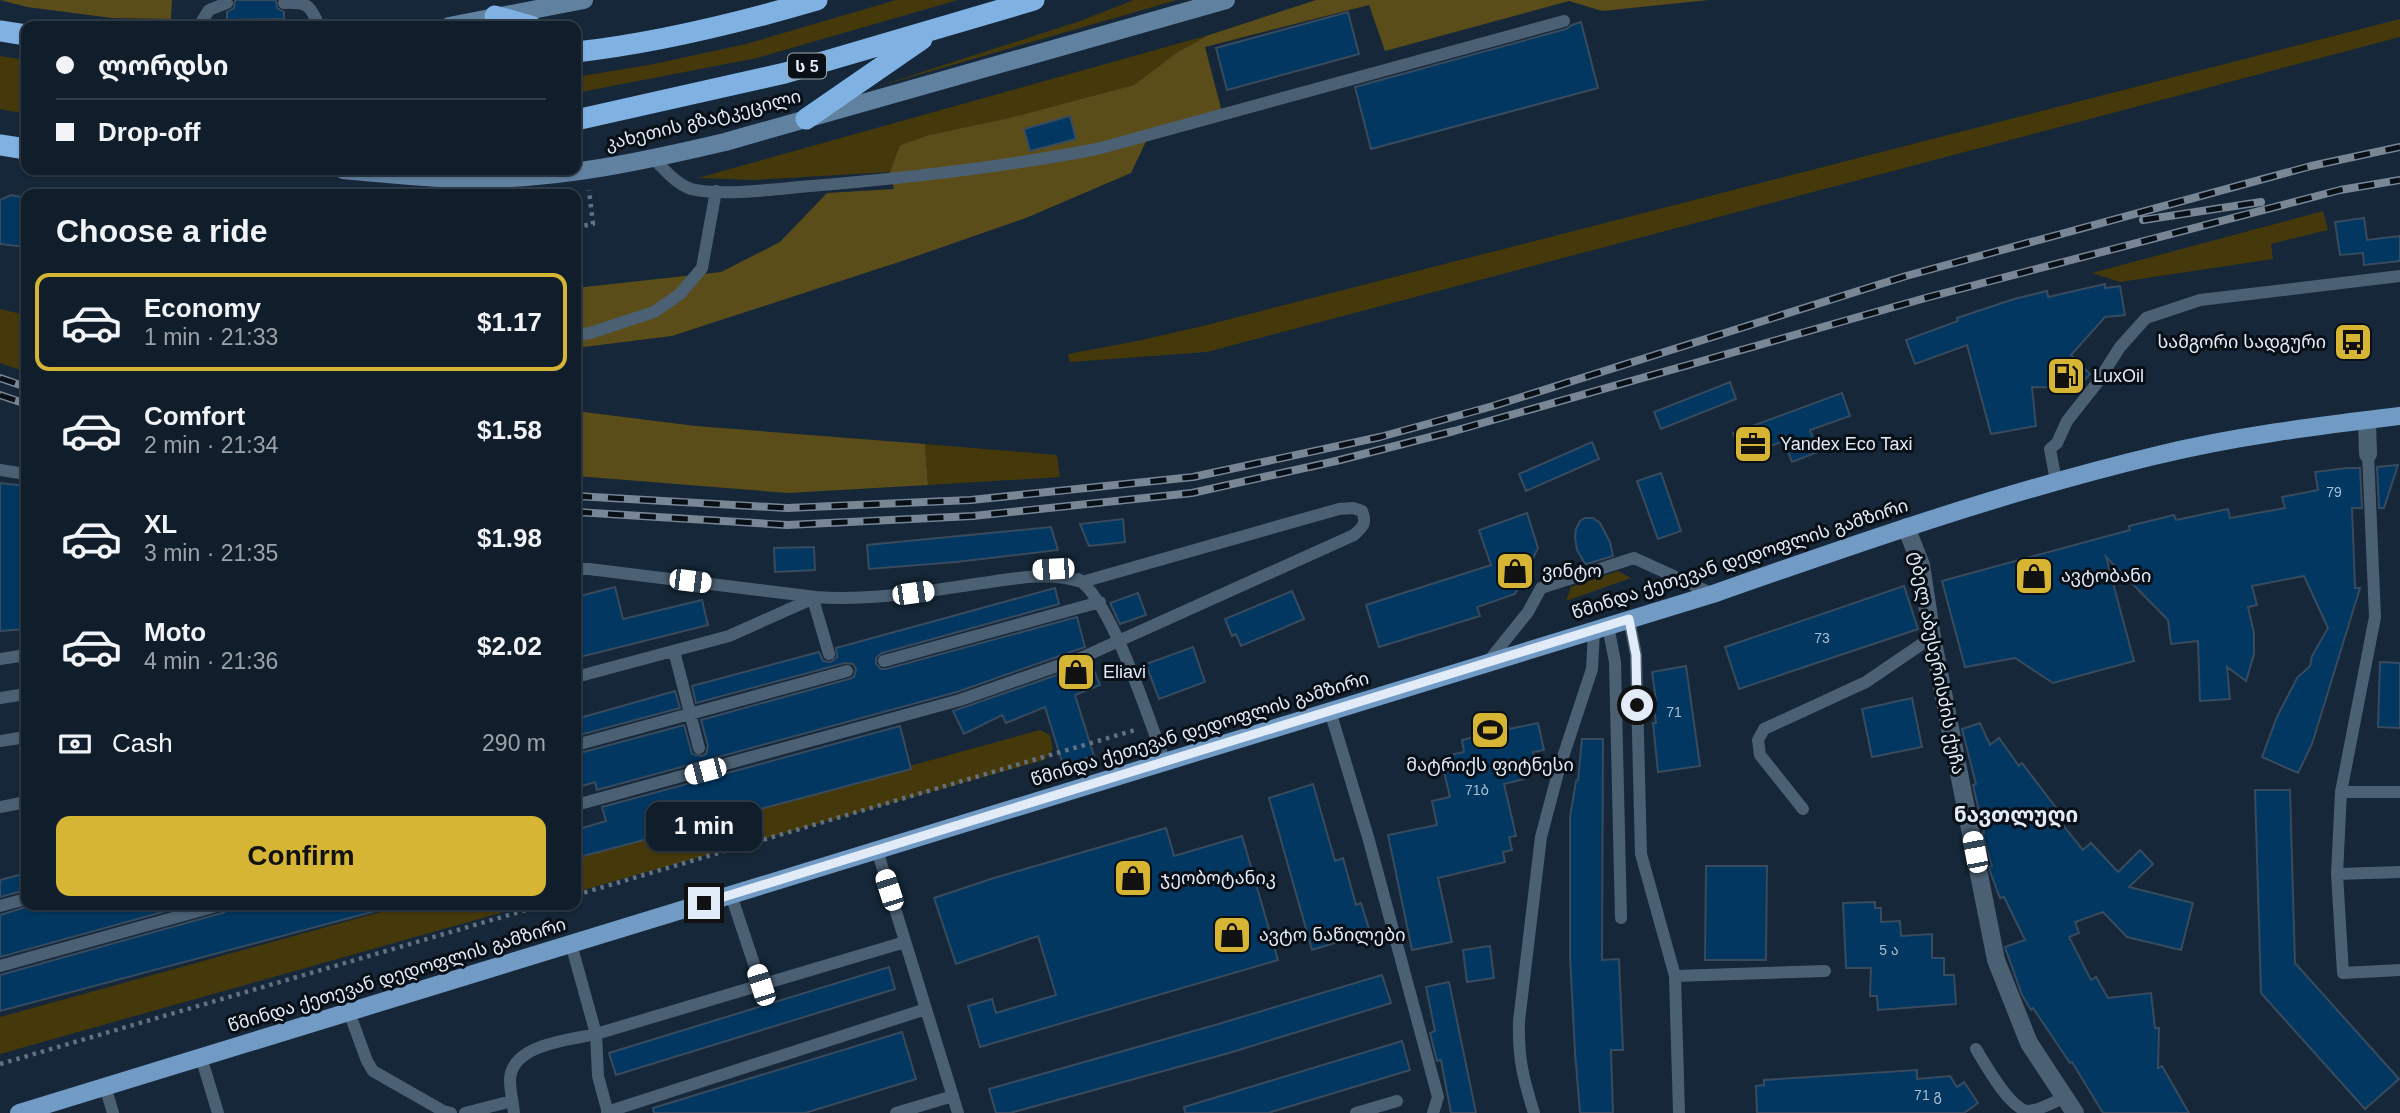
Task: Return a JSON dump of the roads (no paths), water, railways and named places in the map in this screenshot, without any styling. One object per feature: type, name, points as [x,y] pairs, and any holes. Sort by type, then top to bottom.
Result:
[{"type":"highway","points":[[581,51],[625,47],[693,33],[817,0]]},
{"type":"highway","name":"კახეთის გზატკეცილი","points":[[581,119],[785,73],[1034,0]]},
{"type":"highway","points":[[493,8],[520,21]]},
{"type":"highway","points":[[806,119],[940,27]]},
{"type":"highway","points":[[0,31],[21,34]]},
{"type":"highway","points":[[581,39],[625,47]]},
{"type":"highway","points":[[0,145],[21,148]]},
{"type":"main road","name":"წმინდა ქეთევან დედოფლის გამზირი","points":[[19,1113],[1713,594],[1906,527],[2056,481],[2194,447],[2295,428],[2400,416]]},
{"type":"street","points":[[461,21],[493,8],[584,0]]},
{"type":"street","name":"კახეთის გზატკეცილი","points":[[581,171],[654,159],[725,142],[1226,0]]},
{"type":"street","name":"კახეთის გზატკეცილი","points":[[394,175],[479,179],[532,175]]},
{"type":"street","points":[[2367,420],[2368,454]]},
{"type":"street","name":"ტბელ აბუსერისძის ქუჩა","points":[[1906,527],[1920,565],[1996,960],[2029,1043],[2075,1113]]},
{"type":"lane","points":[[284,3],[301,2],[312,10],[317,21]]},
{"type":"lane","points":[[203,21],[209,10],[227,3]]},
{"type":"lane","points":[[654,159],[674,179],[691,188],[716,191],[778,189],[906,178],[1029,162],[1097,149],[1564,21]]},
{"type":"lane","points":[[581,334],[654,312],[680,293],[702,268],[716,191]]},
{"type":"lane","points":[[2056,481],[2050,449],[2057,443],[2067,421],[2097,383],[2120,346],[2146,318],[2200,300],[2400,276]]},
{"type":"lane","points":[[2368,454],[2375,617],[2341,792],[2337,874],[2343,973],[2400,970]]},
{"type":"lane","points":[[0,470],[21,473]]},
{"type":"lane","points":[[581,803],[704,766],[961,699],[1083,657],[1354,535],[1363,527],[1365,519],[1362,511],[1353,508],[1339,509],[1082,582]]},
{"type":"lane","points":[[1487,663],[1528,612],[1541,588],[1634,558],[1713,594]]},
{"type":"lane","points":[[581,562],[631,566],[815,595]]},
{"type":"lane","points":[[581,569],[815,595],[912,587],[1053,569],[1067,573],[1082,582],[1100,602],[1165,762]]},
{"type":"lane","points":[[581,676],[729,636],[815,595]]},
{"type":"lane","points":[[815,595],[829,654]]},
{"type":"lane","points":[[884,661],[1100,602]]},
{"type":"lane","points":[[1629,619],[1636,655],[1641,854],[1675,976],[1679,1113]]},
{"type":"lane","points":[[1601,628],[1615,662],[1621,918]]},
{"type":"lane","points":[[1534,1113],[1518,1050],[1519,1021],[1541,837],[1559,769],[1592,669],[1601,628]]},
{"type":"lane","points":[[1803,809],[1760,755],[1758,740],[1764,729],[1866,682],[1932,637]]},
{"type":"lane","points":[[674,651],[699,748]]},
{"type":"lane","points":[[0,659],[21,656]]},
{"type":"lane","points":[[581,744],[847,670]]},
{"type":"lane","points":[[0,698],[21,695]]},
{"type":"lane","points":[[1330,711],[1368,837],[1438,1097],[1433,1113]]},
{"type":"lane","points":[[0,741],[21,738]]},
{"type":"lane","points":[[2341,792],[2400,792]]},
{"type":"lane","points":[[0,807],[21,803]]},
{"type":"lane","points":[[877,850],[958,1113]]},
{"type":"lane","points":[[2337,874],[2400,872]]},
{"type":"lane","points":[[731,895],[761,985]]},
{"type":"lane","points":[[0,906],[21,900]]},
{"type":"lane","points":[[0,966],[202,910]]},
{"type":"lane","points":[[465,1113],[513,1107],[510,1077],[518,1058],[536,1048],[596,1034],[905,942]]},
{"type":"lane","points":[[571,944],[596,1034],[598,1076],[608,1113],[926,1009]]},
{"type":"lane","points":[[1675,976],[1825,971]]},
{"type":"lane","points":[[349,1012],[373,1071],[451,1113]]},
{"type":"lane","points":[[1976,1049],[2011,1102],[2023,1111],[2032,1111],[2065,1097]]},
{"type":"lane","points":[[201,1057],[218,1113]]},
{"type":"lane","points":[[106,1086],[113,1113]]},
{"type":"lane","points":[[896,1113],[953,1096]]},
{"type":"lane","points":[[1356,1113],[1397,1101]]},
{"type":"railway","points":[[581,496],[787,508],[971,500],[1193,477],[1380,437],[1493,406],[1906,276],[2311,166],[2400,147]]},
{"type":"railway","points":[[581,512],[787,525],[973,516],[1192,493],[1454,431],[1929,297],[2340,190],[2400,180]]},
{"type":"railway","points":[[2143,220],[2261,202]]},
{"type":"railway","points":[[0,378],[21,385]]},
{"type":"railway","points":[[0,395],[21,402]]},
{"type":"place","name":"სამგორი სადგური","points":[[2353,342]]},
{"type":"place","name":"LuxOil","points":[[2066,376]]},
{"type":"place","name":"Yandex Eco Taxi","points":[[1753,444]]},
{"type":"place","name":"ვინტო","points":[[1515,571]]},
{"type":"place","name":"ავტობანი","points":[[2034,576]]},
{"type":"place","name":"Eliavi","points":[[1076,672]]},
{"type":"place","name":"მატრიქს ფიტნესი","points":[[1490,730]]},
{"type":"place","name":"ჯეობოტანიკ","points":[[1133,878]]},
{"type":"place","name":"ავტო ნაწილები","points":[[1232,935]]},
{"type":"district","name":"ნავთლუღი","points":[[2016,815]]}]
